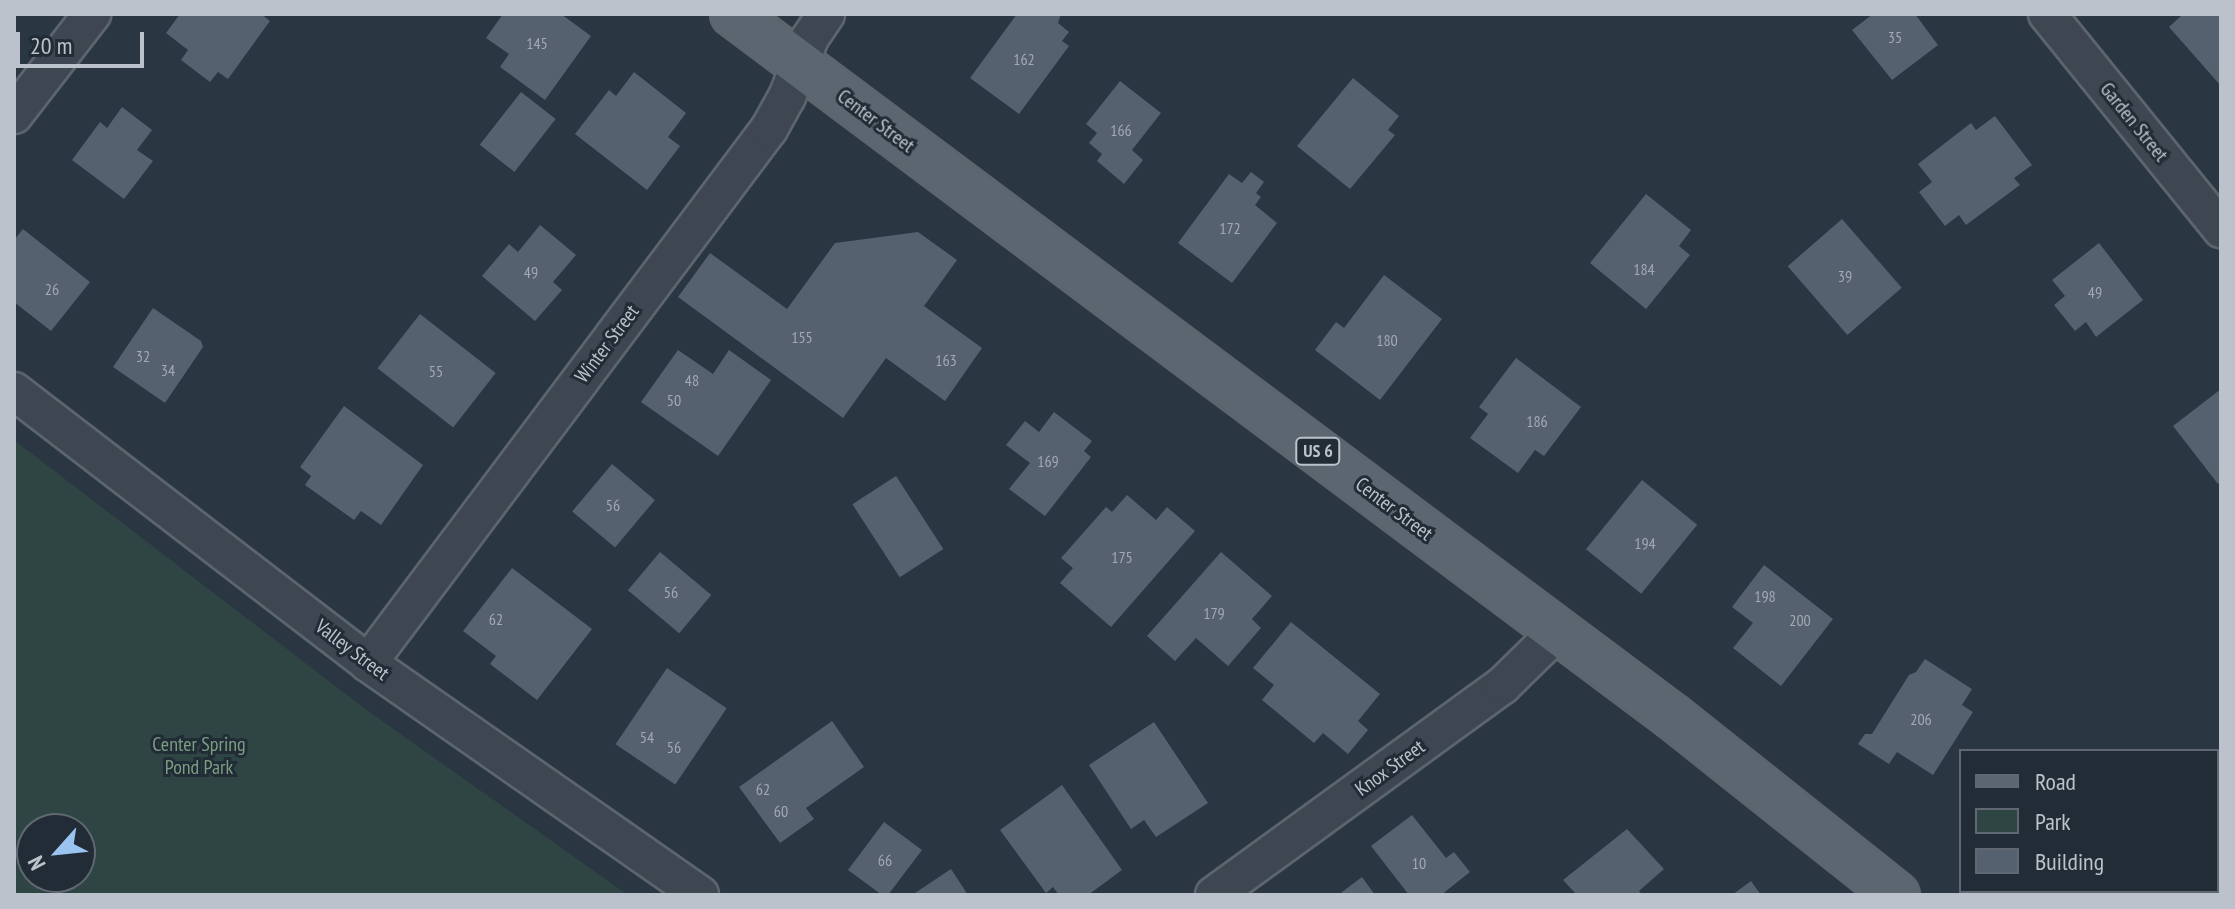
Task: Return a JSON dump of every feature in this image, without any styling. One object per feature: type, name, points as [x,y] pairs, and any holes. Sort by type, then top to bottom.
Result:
[{"type":"main road","name":"Center Street","points":[[733,14],[1744,771],[1886,892]]},
{"type":"street","points":[[14,115],[92,14]]},
{"type":"street","name":"Winter Street","points":[[368,663],[769,129],[826,14]]},
{"type":"street","name":"Garden Street","points":[[2047,14],[2221,229]]},
{"type":"street","name":"Valley Street","points":[[14,391],[368,663],[700,895]]},
{"type":"street","name":"Knox Street","points":[[1214,895],[1502,686],[1558,631]]},
{"type":"green space","name":"Center Spring Pond Park","points":[[14,440],[364,708],[628,895],[14,895]]},
{"type":"building","points":[[180,14],[261,14],[270,21],[228,79],[218,72],[210,82],[181,60],[188,50],[166,33]]},
{"type":"building","points":[[503,14],[561,14],[591,36],[545,100],[500,67],[509,54],[486,38]]},
{"type":"building","points":[[1017,14],[1061,14],[1058,23],[1069,32],[1062,41],[1069,46],[1019,114],[970,78]]},
{"type":"building","points":[[1873,14],[1915,14],[1938,45],[1892,80],[1852,30]]},
{"type":"building","points":[[2183,14],[2221,14],[2221,86],[2169,27]]},
{"type":"building","points":[[634,72],[686,113],[668,137],[680,146],[647,190],[575,134],[609,90],[616,96]]},
{"type":"building","points":[[1353,78],[1399,116],[1388,130],[1395,135],[1350,189],[1297,146]]},
{"type":"building","points":[[1120,81],[1161,113],[1132,150],[1143,160],[1124,184],[1097,161],[1102,154],[1089,143],[1097,133],[1086,124]]},
{"type":"building","points":[[521,92],[556,119],[514,172],[480,145]]},
{"type":"building","points":[[122,107],[152,130],[137,150],[153,161],[124,199],[72,160],[100,122],[107,128]]},
{"type":"building","points":[[1995,116],[2032,165],[2014,178],[2020,185],[1966,225],[1959,215],[1945,226],[1919,192],[1932,182],[1918,164],[1971,123],[1976,130]]},
{"type":"building","points":[[1251,172],[1264,182],[1256,193],[1261,197],[1255,205],[1277,223],[1232,283],[1178,243],[1229,174],[1242,183]]},
{"type":"building","points":[[1646,194],[1691,230],[1679,246],[1690,255],[1646,309],[1590,263]]},
{"type":"building","points":[[1842,219],[1902,288],[1847,335],[1788,266]]},
{"type":"building","points":[[540,225],[576,255],[553,282],[562,290],[535,321],[482,276],[509,244],[518,252]]},
{"type":"building","points":[[23,229],[90,282],[51,331],[14,302],[14,240]]},
{"type":"building","points":[[918,232],[957,260],[924,306],[982,348],[945,401],[886,358],[843,418],[678,297],[710,253],[787,309],[835,243]]},
{"type":"building","points":[[2099,243],[2143,300],[2096,337],[2086,322],[2075,331],[2054,305],[2065,296],[2052,280]]},
{"type":"building","points":[[1384,275],[1442,319],[1380,400],[1315,350],[1336,322],[1344,328]]},
{"type":"building","points":[[153,308],[201,341],[203,347],[165,403],[113,367]]},
{"type":"building","points":[[420,314],[496,373],[453,427],[378,368]]},
{"type":"building","points":[[678,350],[713,374],[729,350],[771,380],[718,456],[641,402]]},
{"type":"building","points":[[1516,358],[1581,407],[1544,456],[1535,450],[1518,473],[1470,438],[1488,414],[1479,407]]},
{"type":"building","points":[[2221,389],[2221,481],[2218,484],[2173,426]]},
{"type":"building","points":[[344,406],[423,465],[381,525],[361,511],[354,520],[305,485],[311,476],[300,467]]},
{"type":"building","points":[[1054,412],[1092,441],[1084,451],[1091,457],[1045,516],[1009,489],[1030,463],[1006,445],[1025,421],[1039,432]]},
{"type":"building","points":[[612,464],[655,500],[615,547],[572,511]]},
{"type":"building","points":[[896,476],[943,549],[900,577],[852,504]]},
{"type":"building","points":[[1642,480],[1697,525],[1641,594],[1586,549]]},
{"type":"building","points":[[1127,495],[1156,520],[1167,507],[1195,531],[1111,627],[1060,583],[1073,568],[1061,558],[1106,507],[1112,512]]},
{"type":"building","points":[[660,552],[711,595],[679,633],[628,590]]},
{"type":"building","points":[[1221,552],[1272,596],[1252,619],[1261,628],[1228,666],[1196,638],[1175,661],[1147,636]]},
{"type":"building","points":[[1764,565],[1833,619],[1781,686],[1733,648],[1753,623],[1732,607]]},
{"type":"building","points":[[512,568],[592,629],[537,700],[490,664],[496,656],[463,631]]},
{"type":"building","points":[[1291,622],[1380,694],[1358,721],[1368,730],[1348,754],[1323,733],[1314,743],[1262,700],[1274,685],[1253,668]]},
{"type":"building","points":[[1925,659],[1972,689],[1962,705],[1973,712],[1933,775],[1897,752],[1889,764],[1858,744],[1865,734],[1872,734],[1909,675],[1916,672]]},
{"type":"building","points":[[667,668],[727,708],[675,785],[616,744]]},
{"type":"building","points":[[832,721],[864,767],[806,808],[814,819],[780,843],[739,787]]},
{"type":"building","points":[[1154,722],[1208,803],[1156,837],[1144,820],[1131,829],[1089,765]]},
{"type":"building","points":[[1062,785],[1122,870],[1088,895],[1059,895],[1053,887],[1046,893],[1000,830]]},
{"type":"building","points":[[1412,815],[1446,858],[1454,852],[1470,872],[1441,895],[1409,895],[1371,846]]},
{"type":"building","points":[[884,822],[922,850],[888,895],[882,895],[848,870]]},
{"type":"building","points":[[1627,829],[1664,869],[1639,891],[1642,895],[1577,895],[1563,880]]},
{"type":"building","points":[[951,869],[968,895],[912,895]]},
{"type":"building","points":[[1362,877],[1375,895],[1338,895]]},
{"type":"building","points":[[1751,881],[1761,895],[1732,895]]},
{"type":"building","points":[[2212,893],[2214,895],[2167,895]]}]
